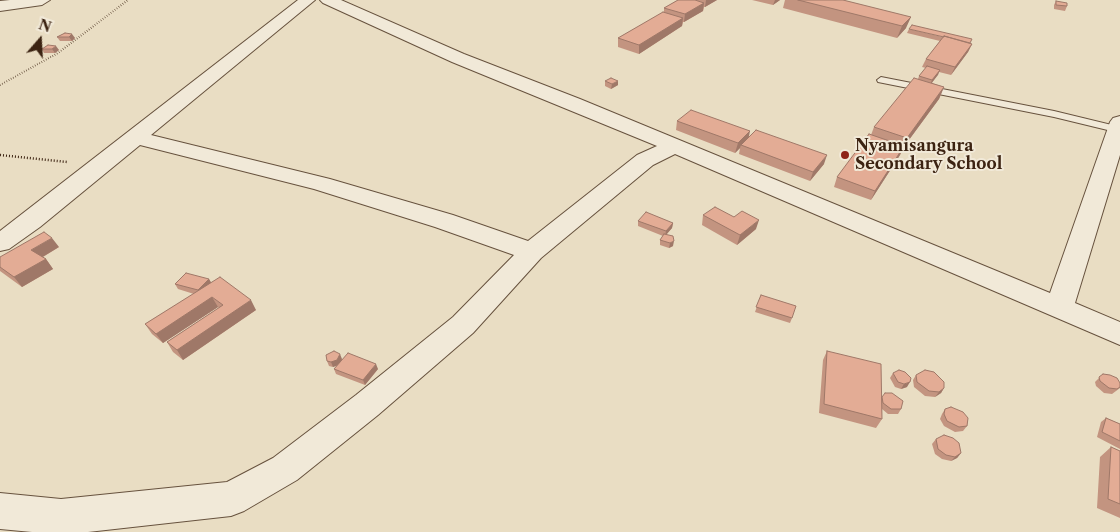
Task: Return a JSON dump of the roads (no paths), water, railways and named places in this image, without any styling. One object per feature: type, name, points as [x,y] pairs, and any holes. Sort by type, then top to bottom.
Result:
[{"type":"street","points":[[0,6],[42,0]]},
{"type":"street","points":[[0,243],[30,222],[307,0]]},
{"type":"street","points":[[328,0],[432,47],[676,146],[1120,334]]},
{"type":"street","points":[[1059,308],[1120,127]]},
{"type":"street","points":[[134,137],[322,184],[444,221],[532,252]]},
{"type":"street","points":[[0,512],[62,516],[231,499],[285,469],[367,405],[463,325],[532,252],[645,160],[676,146]]},
{"type":"lane","points":[[881,80],[1120,127]]},
{"type":"place","name":"Nyamisangura Secondary School","points":[[845,155]]}]
